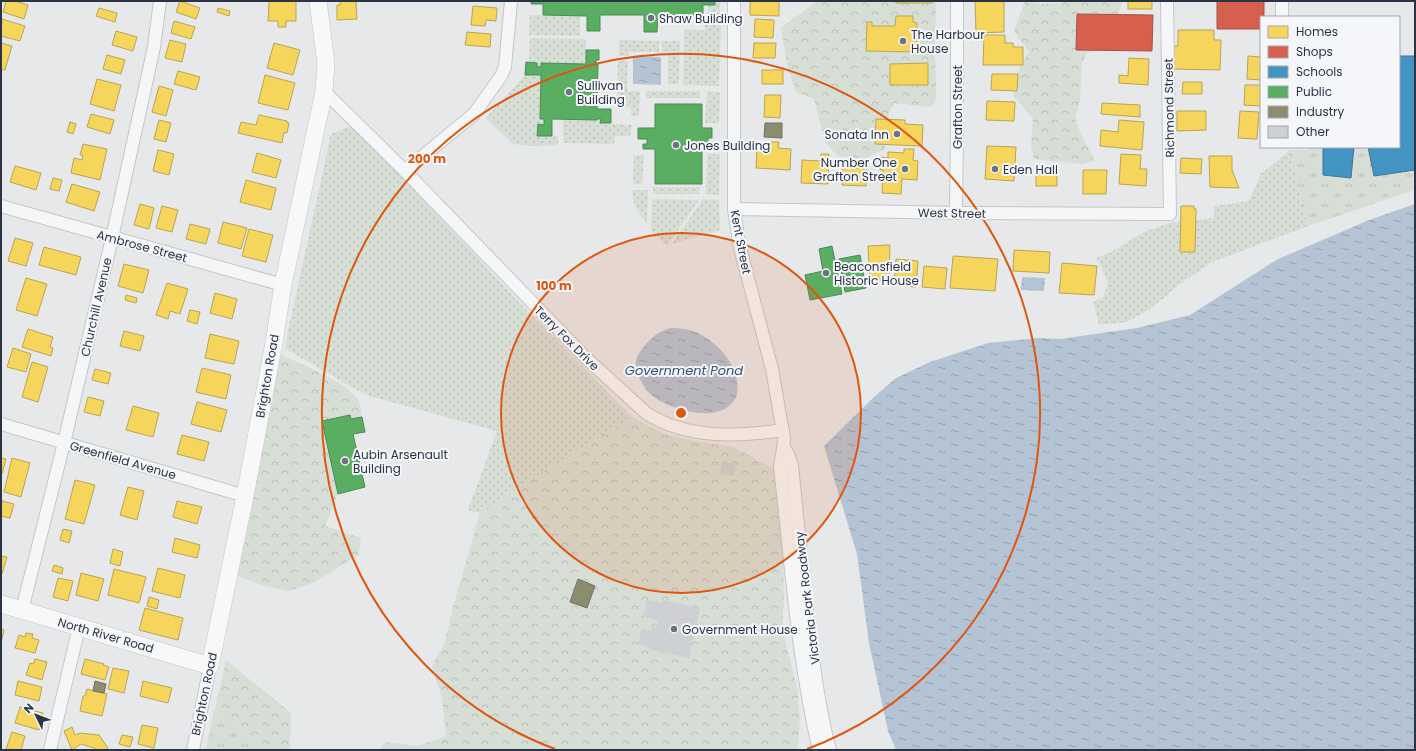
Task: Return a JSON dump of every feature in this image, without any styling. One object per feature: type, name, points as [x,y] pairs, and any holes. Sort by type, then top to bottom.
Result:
[{"type":"main road","name":"Brighton Road","points":[[210,666],[245,496],[274,343],[283,285],[324,91],[326,64],[318,1]]},
{"type":"main road","name":"North River Road","points":[[1,604],[210,666]]},
{"type":"street","name":"Churchill Avenue","points":[[22,610],[64,443],[112,238],[151,62],[160,1]]},
{"type":"street","points":[[405,171],[474,114],[501,76],[505,67],[511,1]]},
{"type":"street","name":"Kent Street","points":[[734,1],[734,208],[740,248],[772,369],[783,430]]},
{"type":"street","name":"Grafton Street","points":[[956,1],[956,213]]},
{"type":"street","name":"Richmond Street","points":[[1167,1],[1170,214]]},
{"type":"street","points":[[1282,1],[1282,16]]},
{"type":"street","name":"Terry Fox Drive","points":[[324,91],[405,171],[586,358],[646,413],[656,419],[687,431],[752,435],[783,430]]},
{"type":"street","name":"Ambrose Street","points":[[1,206],[283,285]]},
{"type":"street","name":"West Street","points":[[734,208],[956,213],[1170,214]]},
{"type":"street","name":"Greenfield Avenue","points":[[1,424],[245,496]]},
{"type":"street","name":"Victoria Park Roadway","points":[[783,430],[784,447],[780,468],[796,615],[809,705],[819,750]]},
{"type":"street","name":"Victoria Park Roadway","points":[[784,447],[792,466],[813,654],[819,698],[830,750]]},
{"type":"street","points":[[50,750],[79,627]]},
{"type":"street","name":"Brighton Road","points":[[193,750],[210,666]]},
{"type":"green space","points":[[715,1],[720,1],[720,19],[707,19],[708,5],[715,5]]},
{"type":"green space","points":[[817,1],[936,1],[936,99],[930,107],[894,103],[889,112],[885,149],[864,159],[838,156],[825,142],[814,99],[796,92],[788,69],[781,28]]},
{"type":"green space","points":[[1025,1],[1040,4],[1063,3],[1065,1],[1123,1],[1104,49],[1087,53],[1082,63],[1080,101],[1075,117],[1080,132],[1095,161],[1081,164],[1034,159],[1031,146],[1033,118],[1013,96],[1019,70],[1029,51],[1014,32]]},
{"type":"green space","points":[[530,15],[580,16],[580,36],[529,35]]},
{"type":"green space","points":[[705,22],[721,22],[719,86],[683,85],[684,30],[705,30]]},
{"type":"green space","points":[[530,38],[586,39],[586,64],[542,63],[541,67],[537,67],[537,63],[529,63]]},
{"type":"green space","points":[[619,40],[659,41],[659,52],[629,52],[629,56],[619,56]]},
{"type":"green space","points":[[662,41],[680,41],[679,84],[668,84],[668,52],[662,52]]},
{"type":"green space","points":[[618,61],[628,61],[627,91],[640,91],[639,116],[631,116],[631,109],[617,100]]},
{"type":"green space","points":[[525,75],[541,75],[544,125],[538,125],[538,135],[558,136],[558,145],[531,146],[513,144],[486,118]]},
{"type":"green space","points":[[646,91],[700,91],[700,98],[646,98]]},
{"type":"green space","points":[[707,91],[720,92],[719,123],[705,123]]},
{"type":"green space","points":[[563,119],[601,119],[601,123],[632,125],[630,136],[615,136],[614,144],[563,143]]},
{"type":"green space","points":[[354,125],[515,298],[632,417],[563,459],[480,513],[468,510],[497,431],[366,395],[286,349],[287,336],[331,134]]},
{"type":"green space","points":[[1309,148],[1323,148],[1323,175],[1351,178],[1354,148],[1368,148],[1374,176],[1415,170],[1415,190],[1308,226],[1290,150],[1309,150]]},
{"type":"green space","points":[[1290,150],[1308,226],[1212,262],[1180,284],[1150,309],[1127,322],[1099,325],[1093,302],[1103,297],[1108,284],[1096,258],[1113,251],[1144,232],[1169,223],[1214,218],[1214,206],[1249,201],[1261,174]]},
{"type":"green space","points":[[707,154],[720,154],[719,195],[706,194]]},
{"type":"green space","points":[[634,155],[644,155],[642,184],[633,184]]},
{"type":"green space","points":[[653,187],[700,187],[699,194],[653,194]]},
{"type":"green space","points":[[632,190],[648,190],[647,223],[636,208]]},
{"type":"green space","points":[[652,199],[699,200],[667,246],[651,230]]},
{"type":"green space","points":[[703,199],[719,200],[720,230],[672,244]]},
{"type":"green space","points":[[281,355],[318,372],[346,388],[359,402],[362,417],[351,419],[349,415],[322,422],[338,494],[325,526],[361,538],[358,555],[313,583],[288,591],[258,584],[237,575]]},
{"type":"green space","points":[[632,417],[663,434],[694,441],[733,447],[773,468],[783,552],[784,600],[782,629],[797,687],[800,718],[799,750],[378,750],[386,742],[418,746],[446,736],[442,698],[432,666],[445,642],[453,607],[480,513],[563,459]]},
{"type":"green space","points":[[226,660],[291,713],[290,750],[206,750]]},
{"type":"green space","points":[[214,710],[262,750],[206,750]]},
{"type":"water","points":[[633,56],[661,57],[661,85],[633,84]]},
{"type":"water","points":[[1415,204],[1415,750],[896,750],[888,731],[869,643],[857,554],[824,446],[874,397],[896,378],[930,362],[988,343],[1038,338],[1060,339],[1137,328],[1190,315],[1278,259],[1369,220]]},
{"type":"water","points":[[1022,277],[1045,278],[1044,291],[1021,290]]},
{"type":"water","name":"Government Pond","points":[[670,328],[694,331],[711,341],[726,356],[735,373],[737,394],[731,404],[723,410],[714,413],[702,413],[679,409],[658,400],[650,394],[645,387],[636,369],[638,354],[654,336]]},
{"type":"building: Homes","points":[[6,1],[15,1],[28,5],[24,19],[3,12]]},
{"type":"building: Homes","points":[[180,1],[200,8],[196,19],[176,12]]},
{"type":"building: Homes","points":[[269,1],[296,1],[296,21],[286,21],[286,27],[278,27],[278,21],[268,21]]},
{"type":"building: Homes","points":[[340,1],[356,1],[357,19],[337,20],[337,5],[340,5]]},
{"type":"building: Homes","points":[[750,1],[779,1],[779,16],[750,15]]},
{"type":"building: Homes","points":[[896,1],[932,1],[932,3],[896,3]]},
{"type":"building: Homes","points":[[975,1],[1004,1],[1004,32],[976,33]]},
{"type":"building: Homes","points":[[1128,1],[1152,1],[1152,9],[1128,9]]},
{"type":"building: Homes","points":[[473,6],[497,8],[496,21],[486,20],[485,26],[471,25]]},
{"type":"building: Homes","points":[[99,8],[117,13],[115,22],[96,16]]},
{"type":"building: Homes","points":[[218,8],[230,11],[229,16],[217,12]]},
{"type":"building: Homes","points":[[896,16],[913,16],[913,22],[917,23],[916,52],[866,51],[867,22],[872,22],[872,26],[895,26]]},
{"type":"building: Homes","points":[[2,19],[25,26],[20,41],[1,36]]},
{"type":"building: Homes","points":[[755,19],[774,20],[773,38],[754,37]]},
{"type":"building: Homes","points":[[174,21],[195,27],[191,39],[171,33]]},
{"type":"building: Homes","points":[[1178,30],[1214,30],[1214,40],[1221,40],[1220,70],[1173,69],[1174,46],[1178,46]]},
{"type":"building: Homes","points":[[116,31],[137,37],[133,51],[112,45]]},
{"type":"building: Homes","points":[[467,32],[491,34],[490,47],[465,45]]},
{"type":"building: Homes","points":[[984,35],[1005,35],[1005,43],[1013,43],[1013,47],[1023,47],[1023,65],[983,65]]},
{"type":"building: Homes","points":[[170,40],[186,44],[182,62],[165,58]]},
{"type":"building: Homes","points":[[1,43],[12,46],[5,70],[1,69]]},
{"type":"building: Homes","points":[[274,43],[300,50],[293,75],[267,68]]},
{"type":"building: Homes","points":[[754,43],[776,43],[775,58],[753,58]]},
{"type":"building: Homes","points":[[107,55],[125,60],[121,74],[103,69]]},
{"type":"building: Homes","points":[[1248,56],[1260,57],[1260,80],[1247,79]]},
{"type":"building: Homes","points":[[1129,58],[1149,59],[1148,85],[1119,83],[1119,75],[1128,76]]},
{"type":"building: Homes","points":[[928,63],[928,85],[890,85],[890,64]]},
{"type":"building: Homes","points":[[762,70],[783,70],[783,84],[762,84]]},
{"type":"building: Homes","points":[[178,71],[200,77],[196,90],[174,84]]},
{"type":"building: Homes","points":[[992,74],[1018,74],[1017,91],[991,90]]},
{"type":"building: Homes","points":[[265,75],[295,83],[288,110],[258,103]]},
{"type":"building: Homes","points":[[97,79],[121,85],[114,111],[90,104]]},
{"type":"building: Homes","points":[[1183,82],[1202,82],[1202,94],[1182,94]]},
{"type":"building: Homes","points":[[1245,85],[1260,85],[1260,106],[1244,105]]},
{"type":"building: Homes","points":[[159,86],[173,90],[166,116],[152,112]]},
{"type":"building: Homes","points":[[765,95],[781,95],[780,118],[764,117]]},
{"type":"building: Homes","points":[[987,101],[1015,102],[1014,121],[986,120]]},
{"type":"building: Homes","points":[[1102,103],[1140,105],[1140,117],[1101,114]]},
{"type":"building: Homes","points":[[1177,111],[1206,111],[1206,130],[1177,131]]},
{"type":"building: Homes","points":[[1240,111],[1259,112],[1257,139],[1238,138]]},
{"type":"building: Homes","points":[[91,114],[114,120],[110,134],[87,127]]},
{"type":"building: Homes","points":[[259,115],[287,121],[287,123],[289,123],[287,133],[284,132],[282,143],[238,133],[241,122],[256,125]]},
{"type":"building: Homes","points":[[876,119],[905,120],[905,124],[923,125],[922,146],[875,144]]},
{"type":"building: Homes","points":[[159,120],[171,123],[166,142],[154,139]]},
{"type":"building: Homes","points":[[1119,120],[1144,122],[1142,150],[1100,146],[1101,130],[1118,132]]},
{"type":"building: Homes","points":[[70,122],[76,124],[73,134],[67,132]]},
{"type":"building: Homes","points":[[770,142],[779,142],[778,148],[791,149],[790,170],[756,168],[757,149],[770,150]]},
{"type":"building: Homes","points":[[83,144],[107,149],[100,180],[71,173],[74,158],[82,160],[83,155],[80,155]]},
{"type":"building: Homes","points":[[987,146],[1016,147],[1014,181],[985,179]]},
{"type":"building: Homes","points":[[904,149],[914,149],[913,160],[918,161],[917,180],[902,179],[901,194],[882,193],[883,170],[880,170],[880,157],[888,158],[888,152],[904,153]]},
{"type":"building: Homes","points":[[158,150],[174,154],[169,175],[153,171]]},
{"type":"building: Homes","points":[[257,153],[281,160],[276,178],[252,172]]},
{"type":"building: Homes","points":[[821,154],[829,154],[828,184],[801,183],[802,160],[821,161]]},
{"type":"building: Homes","points":[[1121,154],[1141,155],[1140,169],[1147,169],[1146,186],[1119,184]]},
{"type":"building: Homes","points":[[1209,156],[1232,156],[1232,170],[1239,188],[1210,187]]},
{"type":"building: Homes","points":[[1181,158],[1202,159],[1201,174],[1180,173]]},
{"type":"building: Homes","points":[[843,160],[856,161],[856,168],[867,168],[866,186],[842,185]]},
{"type":"building: Homes","points":[[15,166],[41,173],[36,190],[10,182]]},
{"type":"building: Homes","points":[[1036,170],[1057,170],[1057,186],[1036,186]]},
{"type":"building: Homes","points":[[1083,170],[1107,170],[1106,194],[1083,194]]},
{"type":"building: Homes","points":[[53,178],[62,180],[59,191],[50,189]]},
{"type":"building: Homes","points":[[246,180],[276,188],[271,210],[240,202]]},
{"type":"building: Homes","points":[[72,184],[100,192],[94,211],[66,202]]},
{"type":"building: Homes","points":[[140,204],[154,208],[149,229],[134,225]]},
{"type":"building: Homes","points":[[162,206],[178,210],[172,232],[156,228]]},
{"type":"building: Homes","points":[[1181,206],[1194,206],[1194,209],[1196,209],[1195,252],[1180,252]]},
{"type":"building: Homes","points":[[223,222],[247,228],[241,249],[218,243]]},
{"type":"building: Homes","points":[[190,224],[210,229],[206,244],[186,239]]},
{"type":"building: Homes","points":[[249,229],[273,235],[266,262],[242,256]]},
{"type":"building: Homes","points":[[15,238],[33,243],[26,266],[8,261]]},
{"type":"building: Homes","points":[[890,245],[889,279],[870,281],[868,246]]},
{"type":"building: Homes","points":[[44,247],[81,257],[76,275],[39,265]]},
{"type":"building: Homes","points":[[1014,250],[1050,252],[1049,273],[1013,271]]},
{"type":"building: Homes","points":[[953,256],[998,259],[995,291],[950,288]]},
{"type":"building: Homes","points":[[896,259],[918,261],[916,287],[894,285]]},
{"type":"building: Homes","points":[[1062,263],[1097,266],[1094,295],[1059,293]]},
{"type":"building: Homes","points":[[124,264],[149,270],[143,293],[118,286]]},
{"type":"building: Homes","points":[[924,266],[947,268],[945,289],[922,287]]},
{"type":"building: Homes","points":[[26,278],[47,284],[37,316],[16,310]]},
{"type":"building: Homes","points":[[167,283],[188,289],[180,314],[170,311],[168,319],[156,315]]},
{"type":"building: Homes","points":[[215,293],[237,299],[232,319],[210,313]]},
{"type":"building: Homes","points":[[126,295],[137,298],[136,303],[125,300]]},
{"type":"building: Homes","points":[[190,310],[200,312],[197,324],[187,321]]},
{"type":"building: Homes","points":[[28,329],[53,337],[50,347],[53,348],[51,356],[22,347]]},
{"type":"building: Homes","points":[[124,331],[144,336],[140,351],[120,346]]},
{"type":"building: Homes","points":[[210,334],[239,341],[234,364],[205,358]]},
{"type":"building: Homes","points":[[13,348],[31,354],[26,372],[7,367]]},
{"type":"building: Homes","points":[[32,362],[48,367],[38,402],[22,397]]},
{"type":"building: Homes","points":[[202,368],[231,375],[226,399],[196,392]]},
{"type":"building: Homes","points":[[95,369],[111,373],[108,384],[92,380]]},
{"type":"building: Homes","points":[[88,397],[104,401],[100,416],[84,412]]},
{"type":"building: Homes","points":[[197,402],[227,410],[221,432],[191,424]]},
{"type":"building: Homes","points":[[133,406],[159,413],[153,437],[126,430]]},
{"type":"building: Homes","points":[[182,435],[209,442],[204,461],[177,454]]},
{"type":"building: Homes","points":[[1,458],[6,459],[2,474],[1,474]]},
{"type":"building: Homes","points":[[12,458],[30,463],[21,497],[4,492]]},
{"type":"building: Homes","points":[[75,480],[95,485],[84,524],[65,519]]},
{"type":"building: Homes","points":[[128,487],[144,491],[137,520],[120,515]]},
{"type":"building: Homes","points":[[2,501],[14,504],[10,518],[1,516]]},
{"type":"building: Homes","points":[[177,501],[202,507],[197,524],[173,517]]},
{"type":"building: Homes","points":[[63,529],[72,531],[69,543],[60,540]]},
{"type":"building: Homes","points":[[175,538],[200,545],[197,558],[172,552]]},
{"type":"building: Homes","points":[[113,549],[123,552],[120,566],[110,563]]},
{"type":"building: Homes","points":[[1,556],[7,557],[2,574],[1,574]]},
{"type":"building: Homes","points":[[54,565],[63,568],[62,574],[52,571]]},
{"type":"building: Homes","points":[[158,568],[185,575],[180,598],[152,591]]},
{"type":"building: Homes","points":[[114,569],[146,577],[139,603],[108,595]]},
{"type":"building: Homes","points":[[81,573],[104,579],[98,601],[76,595]]},
{"type":"building: Homes","points":[[58,578],[73,581],[68,601],[53,597]]},
{"type":"building: Homes","points":[[149,597],[159,600],[157,609],[147,606]]},
{"type":"building: Homes","points":[[145,608],[183,618],[178,640],[139,630]]},
{"type":"building: Homes","points":[[1,629],[4,630],[1,643]]},
{"type":"building: Homes","points":[[26,633],[33,634],[32,638],[39,640],[35,653],[15,648],[19,635],[25,637]]},
{"type":"building: Homes","points":[[35,659],[47,662],[42,680],[26,675],[30,663],[33,664]]},
{"type":"building: Homes","points":[[85,659],[104,664],[103,665],[109,667],[105,680],[81,674]]},
{"type":"building: Homes","points":[[113,668],[129,671],[124,693],[108,689]]},
{"type":"building: Homes","points":[[18,681],[42,687],[39,701],[15,695]]},
{"type":"building: Homes","points":[[143,681],[172,688],[168,703],[140,696]]},
{"type":"building: Homes","points":[[87,689],[107,694],[102,716],[80,711],[83,696],[85,696]]},
{"type":"building: Homes","points":[[20,707],[43,713],[39,730],[15,723]]},
{"type":"building: Homes","points":[[142,725],[158,728],[154,748],[138,744]]},
{"type":"building: Homes","points":[[72,727],[75,735],[80,733],[99,735],[108,748],[106,750],[97,750],[81,744],[72,750],[64,731]]},
{"type":"building: Homes","points":[[12,732],[25,736],[21,750],[6,749]]},
{"type":"building: Homes","points":[[122,735],[133,737],[130,747],[119,744]]},
{"type":"building: Shops","points":[[1217,1],[1264,1],[1264,16],[1260,16],[1260,29],[1217,29]]},
{"type":"building: Shops","points":[[1077,14],[1153,15],[1152,51],[1076,50]]},
{"type":"building: Schools","points":[[1400,56],[1415,56],[1415,170],[1374,176],[1368,148],[1400,148]]},
{"type":"building: Schools","points":[[1323,148],[1354,148],[1351,178],[1323,175]]},
{"type":"building: Public","name":"Shaw Building","points":[[531,1],[715,1],[715,5],[703,5],[703,15],[658,15],[657,32],[644,32],[644,15],[600,15],[600,31],[587,31],[587,16],[543,15],[543,4],[531,4]]},
{"type":"building: Public","name":"Sullivan Building","points":[[586,50],[599,50],[599,60],[596,60],[596,64],[598,64],[597,109],[611,109],[611,123],[600,123],[601,119],[552,119],[552,136],[537,136],[538,124],[544,125],[544,119],[540,119],[541,75],[525,75],[526,62],[537,63],[537,67],[541,67],[541,63],[586,64]]},
{"type":"building: Public","name":"Jones Building","points":[[655,104],[702,104],[702,128],[712,128],[712,138],[708,138],[710,150],[702,150],[702,184],[655,184],[655,149],[643,149],[643,144],[647,144],[647,139],[638,139],[638,128],[655,128]]},
{"type":"building: Public","name":"Beaconsfield Historic House","points":[[832,246],[842,294],[810,300],[805,275],[823,271],[819,249]]},
{"type":"building: Public","points":[[860,255],[866,288],[845,292],[839,259]]},
{"type":"building: Public","name":"Aubin Arsenault Building","points":[[350,415],[351,419],[362,417],[365,432],[353,434],[365,487],[338,494],[322,421]]},
{"type":"building: Industry","points":[[765,123],[782,123],[782,138],[764,137]]},
{"type":"building: Industry","points":[[578,579],[595,586],[587,608],[570,602]]},
{"type":"building: Industry","points":[[95,681],[106,684],[104,693],[93,691]]},
{"type":"building: Other","points":[[723,461],[736,465],[733,476],[720,473]]},
{"type":"building: Other","name":"Government House","points":[[647,600],[662,603],[663,600],[700,608],[689,658],[651,650],[652,648],[638,644],[642,629],[651,631],[652,627],[656,628],[658,620],[643,617]]},
{"type":"place","name":"Shaw Building","points":[[651,18]]},
{"type":"place","name":"The Harbour House","points":[[903,41]]},
{"type":"place","name":"Sullivan Building","points":[[569,92]]},
{"type":"place","name":"Sonata Inn","points":[[897,134]]},
{"type":"place","name":"Jones Building","points":[[676,145]]},
{"type":"place","name":"Number One Grafton Street","points":[[905,169]]},
{"type":"place","name":"Eden Hall","points":[[995,169]]},
{"type":"place","name":"Beaconsfield Historic House","points":[[826,273]]},
{"type":"place","name":"Aubin Arsenault Building","points":[[345,461]]},
{"type":"place","name":"Government House","points":[[674,629]]}]
